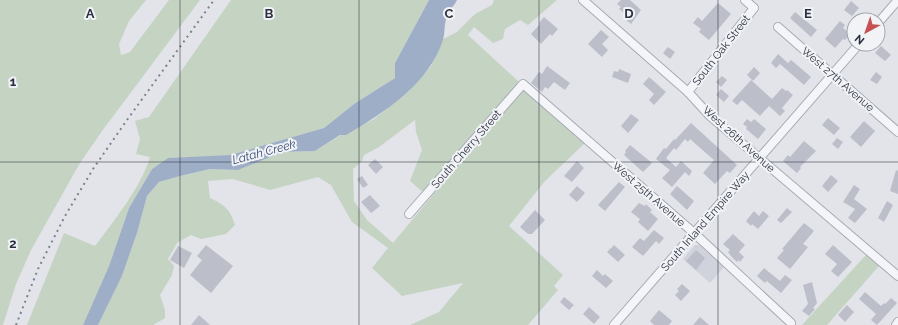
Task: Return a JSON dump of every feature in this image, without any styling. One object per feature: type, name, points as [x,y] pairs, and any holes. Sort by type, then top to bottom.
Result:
[{"type":"street","name":"West 26th Avenue","points":[[583,0],[688,92],[710,116],[898,276]]},
{"type":"street","name":"South Oak Street","points":[[688,92],[754,8],[745,0]]},
{"type":"street","points":[[886,14],[898,0]]},
{"type":"street","name":"West 27th Avenue","points":[[778,27],[898,132]]},
{"type":"street","name":"South Inland Empire Way","points":[[614,325],[852,52]]},
{"type":"street","name":"South Cherry Street","points":[[409,214],[522,84]]},
{"type":"street","name":"West 25th Avenue","points":[[522,84],[694,233],[791,322]]},
{"type":"shaded area","points":[[695,245],[699,245],[724,267],[710,283],[683,259]]},
{"type":"green space","points":[[0,0],[146,0],[129,21],[119,44],[121,55],[130,52],[169,0],[200,0],[102,131],[80,163],[31,250],[16,284],[3,325],[0,325]]},
{"type":"green space","points":[[231,0],[429,0],[395,63],[395,78],[354,104],[324,128],[231,156],[168,158],[152,169],[129,208],[109,266],[83,325],[27,325],[64,233],[95,246],[134,192],[150,157],[136,154],[140,139],[135,121],[149,117]]},
{"type":"green space","points":[[494,0],[557,0],[528,25],[520,20],[505,29],[503,39],[493,43],[474,27],[468,35],[519,82],[424,193],[410,181],[422,150],[416,132],[415,120],[379,147],[364,155],[362,161],[353,169],[354,201],[367,220],[393,243],[516,95],[522,91],[527,91],[585,143],[545,181],[509,226],[563,275],[554,286],[558,290],[528,325],[410,325],[439,312],[463,283],[402,296],[372,268],[388,248],[352,222],[331,185],[318,177],[270,190],[233,179],[208,181],[210,198],[220,203],[229,211],[235,225],[226,234],[201,239],[191,235],[177,243],[168,259],[174,266],[172,275],[160,295],[165,310],[165,318],[153,325],[98,325],[122,276],[137,233],[147,196],[159,182],[210,169],[238,170],[283,152],[315,151],[341,135],[374,119],[408,92],[431,66],[443,39],[457,32],[475,14],[492,5]]},
{"type":"green space","points":[[866,255],[879,266],[827,325],[802,325]]},
{"type":"water","name":"Latah Creek","points":[[429,0],[457,0],[447,16],[443,40],[436,56],[427,71],[404,96],[376,117],[346,135],[340,135],[315,151],[283,152],[238,170],[210,169],[159,182],[147,196],[137,233],[122,276],[98,325],[83,325],[109,266],[129,208],[152,169],[168,158],[231,155],[324,128],[354,104],[395,78],[395,63]]},
{"type":"building","points":[[621,0],[630,0],[641,10],[631,24],[624,18],[626,15],[619,9],[621,7],[617,4]]},
{"type":"building","points":[[851,1],[859,8],[856,12],[847,12],[844,10]]},
{"type":"building","points":[[718,3],[731,14],[709,40],[699,32],[701,29],[693,23],[698,17],[702,21]]},
{"type":"building","points":[[795,12],[817,30],[811,37],[790,18]]},
{"type":"building","points":[[544,17],[558,29],[552,36],[550,34],[541,44],[531,34]]},
{"type":"building","points":[[840,21],[845,25],[843,28],[846,31],[846,39],[843,39],[835,48],[825,39]]},
{"type":"building","points":[[601,30],[609,37],[602,44],[608,50],[602,57],[588,44]]},
{"type":"building","points":[[668,47],[675,52],[670,59],[663,53]]},
{"type":"building","points":[[886,50],[891,55],[885,61],[875,53],[886,52]]},
{"type":"building","points":[[778,54],[788,63],[791,60],[811,77],[804,85],[780,64],[776,68],[771,63]]},
{"type":"building","points":[[547,66],[570,83],[565,90],[554,82],[548,89],[545,87],[542,92],[531,83],[539,72],[542,74]]},
{"type":"building","points":[[754,67],[760,73],[753,81],[747,75]]},
{"type":"building","points":[[619,69],[631,74],[628,83],[612,77],[614,71],[618,72]]},
{"type":"building","points":[[876,72],[882,77],[877,84],[870,80]]},
{"type":"building","points":[[722,76],[727,80],[721,87],[716,82]]},
{"type":"building","points":[[649,77],[666,92],[654,105],[649,100],[654,94],[643,84]]},
{"type":"building","points":[[751,80],[772,99],[782,88],[793,95],[782,108],[785,111],[780,116],[769,106],[760,116],[742,100],[737,105],[732,101]]},
{"type":"building","points":[[721,89],[729,96],[724,102],[716,95]]},
{"type":"building","points":[[631,114],[639,120],[628,133],[621,126]]},
{"type":"building","points":[[828,118],[840,128],[834,135],[822,125]]},
{"type":"building","points":[[747,119],[751,122],[754,119],[766,129],[758,139],[746,129],[747,127],[743,124]]},
{"type":"building","points":[[864,121],[875,131],[861,147],[850,137]]},
{"type":"building","points":[[691,123],[737,165],[730,173],[727,171],[715,184],[703,173],[714,160],[690,139],[688,142],[685,139],[676,150],[674,148],[666,158],[676,167],[681,161],[692,171],[689,176],[685,172],[672,187],[662,178],[670,170],[656,159],[664,148],[666,149]]},
{"type":"building","points":[[837,138],[843,142],[838,149],[832,144]]},
{"type":"building","points":[[804,141],[816,151],[800,167],[801,168],[797,173],[783,161],[788,155],[790,157]]},
{"type":"building","points":[[630,145],[652,163],[643,172],[624,155],[626,152],[625,151]]},
{"type":"building","points":[[375,159],[383,167],[376,174],[368,165]]},
{"type":"building","points":[[577,161],[584,168],[572,182],[564,176]]},
{"type":"building","points":[[896,170],[898,171],[898,194],[890,191]]},
{"type":"building","points":[[831,175],[838,181],[828,192],[822,186]]},
{"type":"building","points":[[362,176],[368,185],[363,188],[357,179]]},
{"type":"building","points":[[619,182],[625,187],[605,211],[598,205]]},
{"type":"building","points":[[854,185],[860,189],[854,199],[867,209],[855,223],[848,218],[855,209],[843,202]]},
{"type":"building","points":[[577,186],[585,193],[577,202],[569,195]]},
{"type":"building","points":[[677,186],[694,201],[687,210],[670,194]]},
{"type":"building","points":[[370,195],[380,206],[371,213],[361,202]]},
{"type":"building","points":[[887,201],[893,205],[884,222],[878,218]]},
{"type":"building","points":[[639,203],[645,206],[646,204],[652,210],[650,212],[658,219],[648,231],[638,222],[640,219],[631,212]]},
{"type":"building","points":[[787,208],[792,212],[781,223],[777,220]]},
{"type":"building","points":[[535,210],[545,220],[532,234],[528,234],[520,227]]},
{"type":"building","points":[[754,211],[759,216],[763,211],[769,216],[758,229],[752,224],[751,226],[746,221]]},
{"type":"building","points":[[804,223],[814,231],[803,244],[808,247],[790,269],[777,258],[784,250],[782,249]]},
{"type":"building","points":[[654,230],[664,238],[659,244],[656,241],[643,256],[632,247],[640,238],[644,241]]},
{"type":"building","points":[[733,234],[745,245],[739,252],[744,257],[740,262],[739,260],[737,262],[731,256],[728,252],[730,250],[723,244]]},
{"type":"building","points":[[206,245],[233,266],[211,293],[190,275],[202,260],[197,256]]},
{"type":"building","points":[[614,245],[625,255],[618,262],[607,252]]},
{"type":"building","points":[[833,245],[852,262],[838,277],[831,271],[837,264],[825,254]]},
{"type":"building","points":[[178,246],[192,253],[184,268],[170,260]]},
{"type":"building","points":[[696,250],[705,258],[696,270],[686,261]]},
{"type":"building","points":[[764,268],[780,281],[785,275],[792,280],[781,293],[767,281],[765,283],[757,276]]},
{"type":"building","points":[[597,270],[603,276],[605,274],[613,281],[606,288],[592,276]]},
{"type":"building","points":[[812,282],[817,303],[813,308],[815,309],[809,316],[802,311],[808,304],[803,285]]},
{"type":"building","points":[[682,284],[690,291],[681,301],[675,295],[679,291],[677,289]]},
{"type":"building","points":[[865,292],[881,306],[891,298],[897,303],[877,325],[871,320],[876,314],[859,299]]},
{"type":"building","points":[[564,297],[574,305],[569,310],[560,302]]},
{"type":"building","points":[[847,305],[854,312],[845,322],[838,315]]},
{"type":"building","points":[[589,307],[600,317],[594,324],[583,314]]},
{"type":"building","points":[[659,310],[672,321],[669,325],[654,325],[650,321]]},
{"type":"building","points":[[199,315],[210,325],[191,325]]},
{"type":"building","points":[[700,317],[709,325],[693,325]]},
{"type":"railway","points":[[16,325],[38,269],[65,216],[93,169],[214,0]]}]
